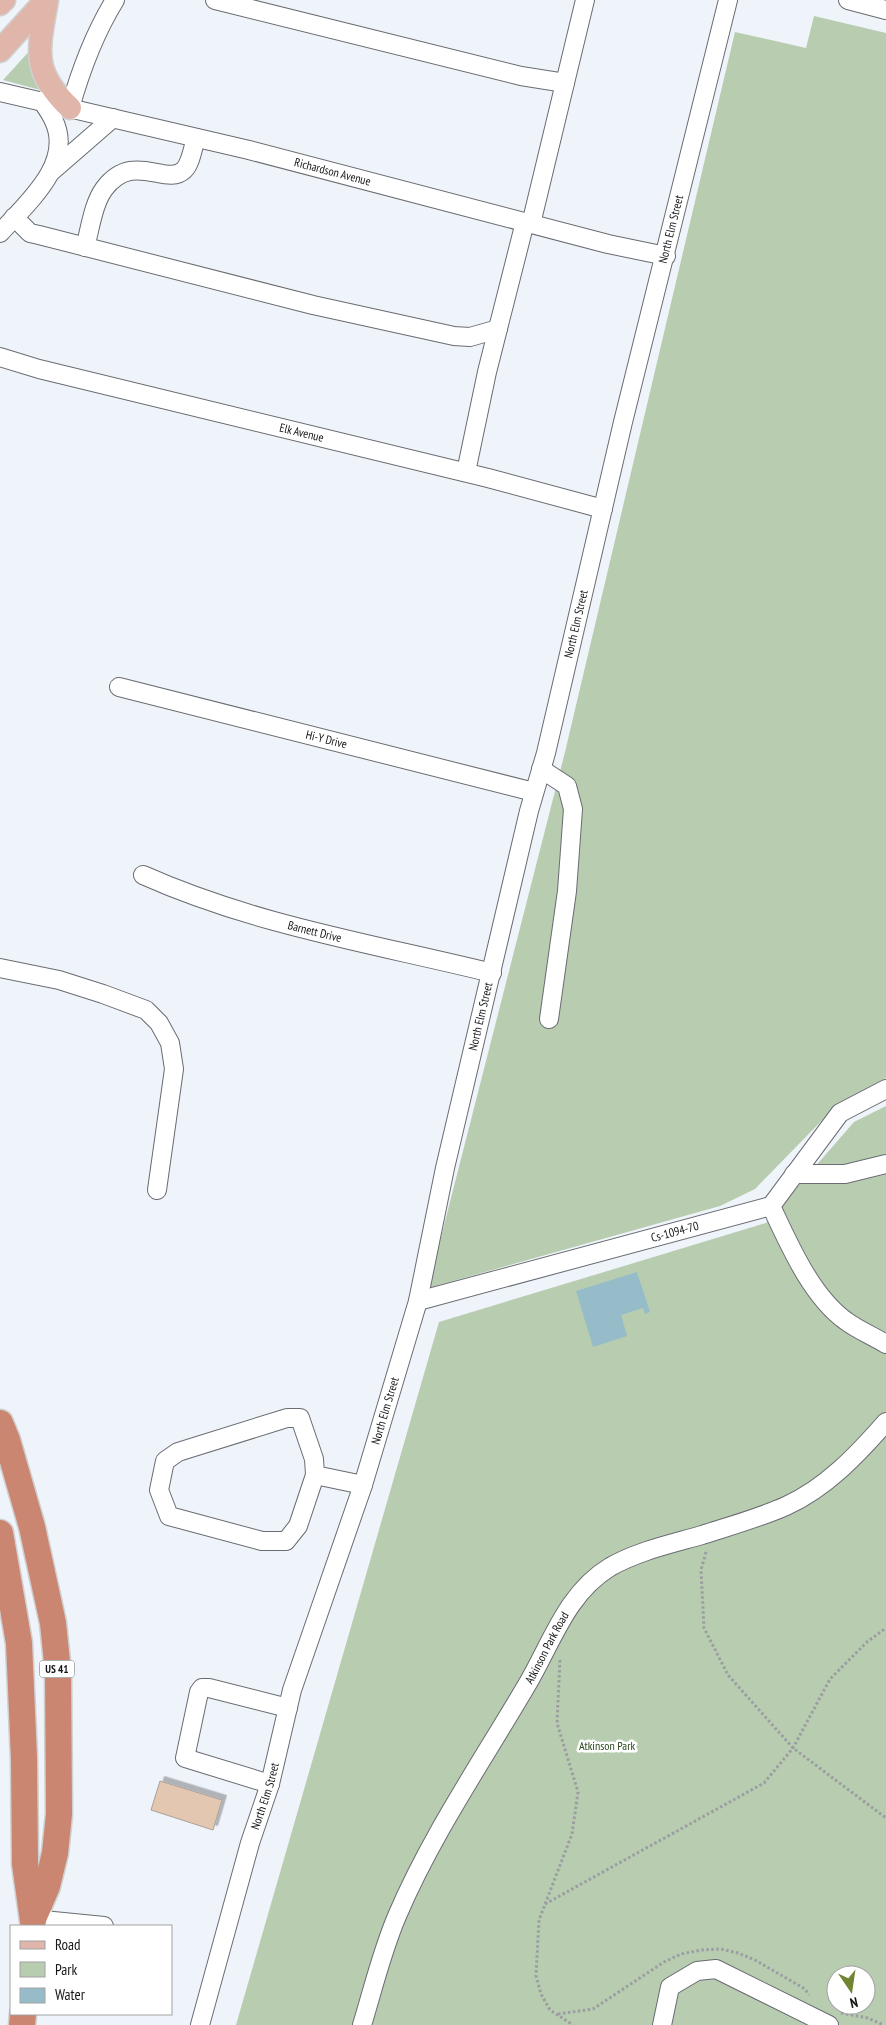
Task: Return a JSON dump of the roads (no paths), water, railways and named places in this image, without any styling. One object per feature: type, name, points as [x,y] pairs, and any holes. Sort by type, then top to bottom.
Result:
[{"type":"highway","name":"US 41","points":[[0,1423],[7,1440],[32,1527],[53,1623],[58,1672],[59,1814],[55,1854],[47,1886],[33,1923]]},
{"type":"highway","name":"US 41","points":[[0,1533],[19,1643],[24,1758],[25,1864],[33,1923]]},
{"type":"main road","points":[[0,4],[4,0]]},
{"type":"main road","points":[[0,51],[47,0]]},
{"type":"main road","points":[[47,0],[39,57],[49,86],[70,108]]},
{"type":"street","points":[[70,108],[80,72],[98,28],[115,0]]},
{"type":"street","points":[[215,0],[521,76],[564,84]]},
{"type":"street","points":[[466,472],[498,328],[528,223],[585,0]]},
{"type":"street","name":"North Elm Street","points":[[200,2025],[250,1843],[270,1784],[288,1708],[363,1486],[418,1301],[445,1168],[534,792],[728,0]]},
{"type":"street","points":[[848,0],[886,10]]},
{"type":"street","name":"Richardson Avenue","points":[[0,92],[196,138],[528,223],[666,256]]},
{"type":"street","points":[[0,233],[37,192],[55,162],[58,135],[54,121],[42,101]]},
{"type":"street","points":[[50,173],[113,118]]},
{"type":"street","points":[[85,247],[103,190],[113,179],[133,170],[177,174],[184,170],[188,164],[196,138]]},
{"type":"street","points":[[14,217],[30,233],[313,305],[454,336],[481,336],[498,328]]},
{"type":"street","name":"Elk Avenue","points":[[0,357],[39,369],[466,472],[602,509]]},
{"type":"street","name":"Hi-Y Drive","points":[[119,687],[534,792]]},
{"type":"street","points":[[541,769],[566,786],[573,809],[567,891],[549,1019]]},
{"type":"street","name":"Barnett Drive","points":[[143,875],[182,893],[316,934],[492,973]]},
{"type":"street","points":[[0,968],[59,980],[102,994],[146,1010],[159,1023],[170,1043],[174,1069],[158,1190]]},
{"type":"street","points":[[886,1089],[840,1112],[771,1206],[787,1241],[823,1300],[846,1322],[886,1344]]},
{"type":"street","points":[[794,1174],[844,1174],[886,1164]]},
{"type":"street","name":"Cs-1094-70","points":[[418,1301],[771,1206]]},
{"type":"street","points":[[287,1418],[300,1418],[314,1459],[315,1475],[298,1526],[286,1541],[262,1542],[169,1516],[159,1490],[164,1461],[178,1452],[287,1418]]},
{"type":"street","name":"Atkinson Park Road","points":[[362,2025],[397,1916],[427,1852],[530,1680],[575,1598],[586,1585],[612,1566],[644,1552],[751,1520],[788,1505],[805,1495],[850,1459],[886,1422]]},
{"type":"street","points":[[315,1475],[363,1486]]},
{"type":"street","points":[[270,1784],[185,1758],[199,1692],[202,1688],[209,1688],[288,1708]]},
{"type":"street","points":[[33,1923],[80,1925]]},
{"type":"street","points":[[662,2025],[670,1987],[697,1971],[716,1969],[829,2025]]},
{"type":"water","points":[[637,1272],[650,1312],[645,1314],[643,1308],[621,1315],[627,1336],[593,1347],[576,1291]]},
{"type":"park label","name":"Atkinson Park","points":[[607,1746]]}]
